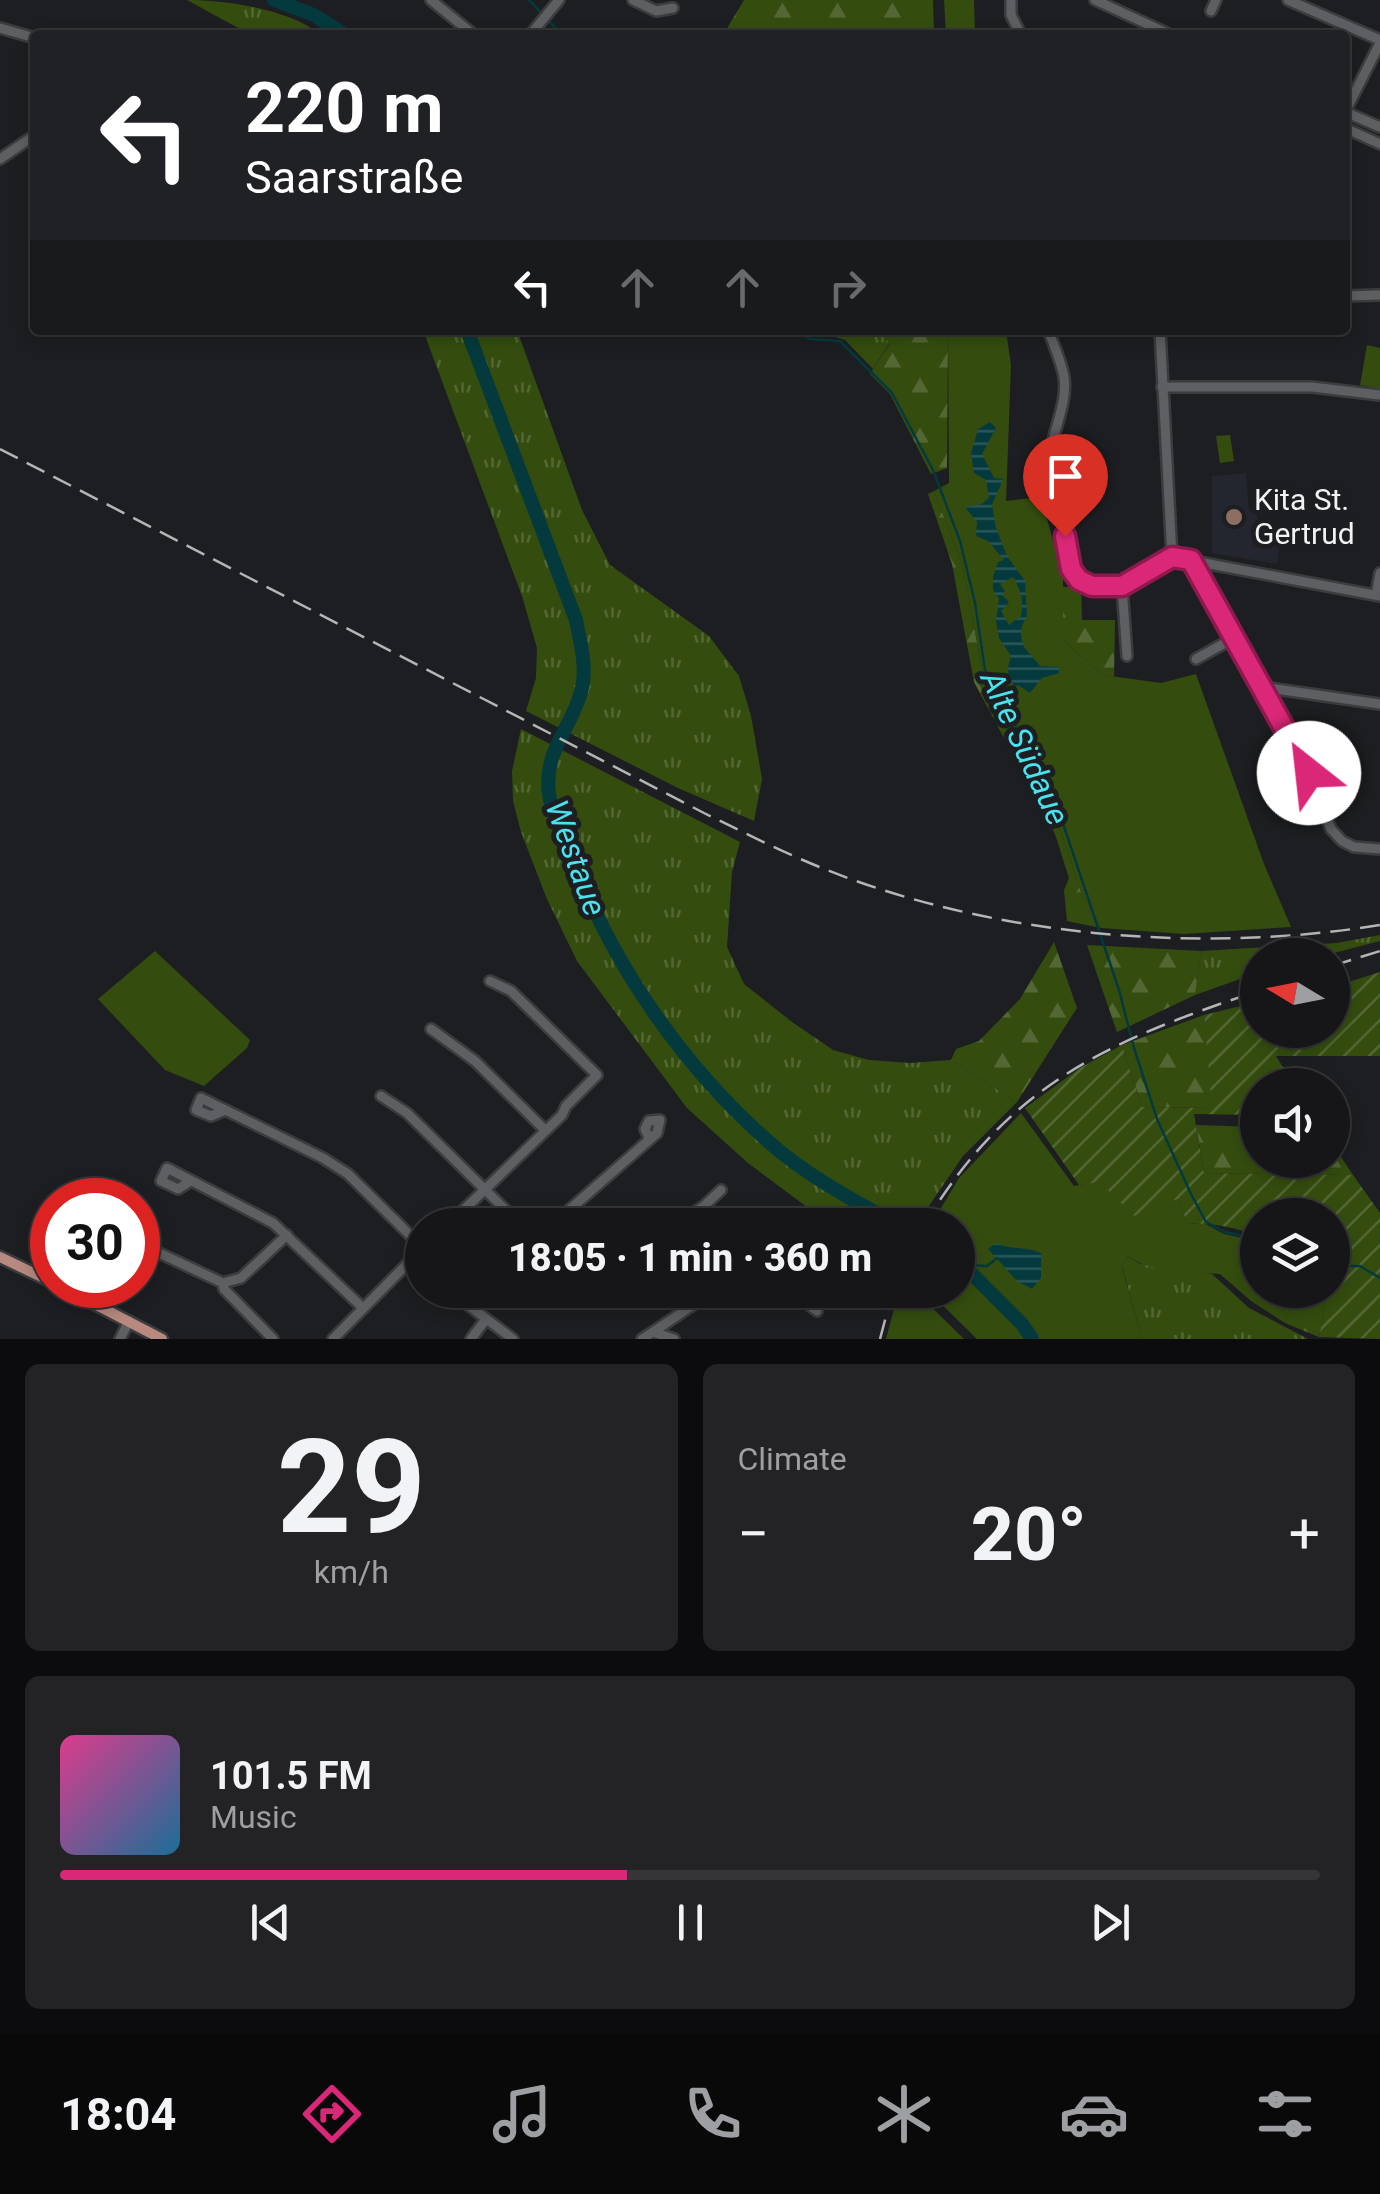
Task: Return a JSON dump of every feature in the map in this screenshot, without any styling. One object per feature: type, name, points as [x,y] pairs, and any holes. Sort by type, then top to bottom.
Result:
[{"type":"main road","points":[[0,1257],[30,1272]]},
{"type":"main road","points":[[103,1308],[162,1339]]},
{"type":"street","points":[[432,0],[468,30]]},
{"type":"street","points":[[632,0],[656,11],[674,8]]},
{"type":"street","points":[[1011,0],[1011,15],[1019,30]]},
{"type":"street","points":[[1288,0],[1380,42],[1350,102]]},
{"type":"street","points":[[1098,1],[1161,30]]},
{"type":"street","points":[[534,30],[556,4]]},
{"type":"street","points":[[0,28],[30,37]]},
{"type":"street","points":[[1350,114],[1380,127]]},
{"type":"street","points":[[1350,130],[1380,144]]},
{"type":"street","points":[[0,160],[30,139]]},
{"type":"street","points":[[1350,296],[1380,296]]},
{"type":"street","points":[[1050,335],[1064,378],[1060,415],[1052,436],[1050,458],[1054,459]]},
{"type":"street","points":[[1160,335],[1172,557]]},
{"type":"street","points":[[1162,386],[1312,388],[1380,395]]},
{"type":"street","points":[[1065,536],[1071,569],[1079,580],[1092,586],[1122,586],[1172,557],[1378,596],[1380,573]]},
{"type":"street","points":[[1191,560],[1309,773],[1331,830],[1354,847],[1380,849]]},
{"type":"street","points":[[1122,586],[1126,656]]},
{"type":"street","points":[[1196,659],[1234,638]]},
{"type":"street","points":[[1262,687],[1380,704]]},
{"type":"street","points":[[464,1208],[597,1075],[512,991],[490,981]]},
{"type":"street","points":[[431,1029],[475,1061],[545,1130]]},
{"type":"street","points":[[381,1096],[407,1113],[504,1208]]},
{"type":"street","points":[[223,1111],[323,1158],[348,1174],[405,1231]]},
{"type":"street","points":[[571,1208],[649,1138]]},
{"type":"street","points":[[189,1182],[256,1212],[288,1235],[363,1308]]},
{"type":"street","points":[[701,1208],[721,1190]]},
{"type":"street","points":[[160,1253],[223,1283],[241,1278],[288,1235]]},
{"type":"street","points":[[333,1339],[405,1265]]},
{"type":"street","points":[[223,1283],[224,1289],[273,1339]]},
{"type":"street","points":[[472,1308],[513,1339]]},
{"type":"street","points":[[642,1339],[689,1308]]},
{"type":"street","points":[[813,1308],[817,1311]]},
{"type":"street","points":[[470,1339],[486,1319]]},
{"type":"street","points":[[120,1339],[129,1321]]},
{"type":"street","points":[[654,1332],[674,1339]]},
{"type":"shaded area","name":"Kita St. Gertrud","points":[[1246,473],[1249,511],[1257,511],[1257,522],[1276,525],[1274,536],[1281,538],[1277,564],[1212,553],[1212,476]]},
{"type":"green space","points":[[187,0],[275,12],[313,30],[242,30]]},
{"type":"green space","points":[[744,0],[933,0],[934,30],[726,30]]},
{"type":"green space","points":[[944,0],[974,0],[975,30],[946,30]]},
{"type":"green space","points":[[425,335],[519,335],[582,510],[610,565],[709,636],[739,676],[762,779],[754,821],[678,788],[526,711],[536,678],[537,648],[522,596]]},
{"type":"green space","points":[[829,335],[886,335],[889,344],[873,369],[845,340]]},
{"type":"green space","points":[[886,335],[948,335],[947,468],[931,474],[890,394],[870,374],[889,345]]},
{"type":"green space","points":[[948,335],[1007,335],[1011,365],[1006,501],[1041,497],[1063,577],[1063,640],[1103,675],[1161,683],[1196,674],[1264,864],[1291,927],[1184,934],[1101,928],[1082,895],[1050,798],[984,679],[962,563],[934,491],[949,483]]},
{"type":"green space","points":[[1367,345],[1380,348],[1380,389],[1360,385]]},
{"type":"green space","points":[[1230,435],[1234,461],[1220,463],[1216,436]]},
{"type":"green space","points":[[934,491],[962,563],[984,679],[1050,798],[1082,895],[1101,928],[1067,921],[1064,890],[1069,878],[1055,834],[974,682],[952,564],[928,494]]},
{"type":"green space","points":[[1081,586],[1082,620],[1115,620],[1114,677],[1103,675],[1063,640],[1063,587]]},
{"type":"green space","points":[[521,729],[740,842],[732,872],[727,947],[744,984],[833,1050],[869,1060],[951,1060],[1017,1102],[963,1156],[928,1208],[808,1208],[748,1163],[687,1108],[577,961],[521,832],[513,801],[512,771]]},
{"type":"green space","points":[[1380,935],[1380,941],[1350,949],[1350,941]]},
{"type":"green space","points":[[1054,942],[1077,1008],[1017,1102],[951,1060],[956,1049],[979,1041],[1020,999]]},
{"type":"green space","points":[[1087,945],[1201,951],[1195,995],[1117,1032]]},
{"type":"green space","points":[[1240,949],[1240,979],[1195,995],[1201,951]]},
{"type":"green space","points":[[155,951],[250,1040],[247,1048],[204,1086],[165,1070],[98,999]]},
{"type":"green space","points":[[1380,972],[1380,1056],[1276,1056],[1283,1068],[1240,1068],[1240,1115],[1194,1114],[1204,1173],[1240,1173],[1240,1178],[1353,1175],[1380,1213],[1380,1339],[1319,1337],[1325,1308],[1350,1308],[1350,1198],[1240,1198],[1240,1230],[1188,1224],[1177,1199],[1134,1216],[1100,1182],[1079,1185],[1025,1108],[1080,1068],[1122,1045],[1142,1107],[1212,1108],[1204,1015],[1240,1006],[1240,1048],[1350,1048],[1350,982]]},
{"type":"green space","points":[[1204,1015],[1213,1108],[1142,1107],[1122,1045]]},
{"type":"green space","points":[[1021,1113],[1074,1186],[1100,1181],[1177,1199],[1188,1224],[1204,1223],[1240,1237],[1240,1291],[1220,1274],[1168,1271],[1127,1256],[1122,1267],[1142,1339],[977,1339],[945,1308],[975,1308],[975,1208],[941,1208],[959,1178]]},
{"type":"green space","points":[[1196,1125],[1240,1126],[1240,1173],[1204,1173]]},
{"type":"green space","points":[[1127,1256],[1141,1264],[1212,1274],[1240,1300],[1240,1308],[1249,1308],[1308,1339],[1142,1339],[1122,1266]]},
{"type":"green space","points":[[894,1308],[932,1308],[964,1339],[886,1339]]},
{"type":"green space","points":[[1262,1308],[1290,1308],[1285,1323]]},
{"type":"green space","points":[[1290,1308],[1325,1308],[1319,1337],[1285,1323]]},
{"type":"water","points":[[990,422],[996,428],[982,454],[994,478],[1003,479],[992,505],[1007,556],[1025,581],[1027,616],[1021,632],[1024,647],[1040,666],[1059,667],[1059,673],[1042,678],[1030,693],[1012,682],[1008,672],[1011,656],[999,638],[999,599],[993,590],[993,577],[998,562],[1004,560],[988,541],[976,536],[977,522],[965,507],[982,504],[989,498],[986,480],[974,473],[971,453],[978,429]],"holes":[[[1013,577],[1022,611],[1009,625],[1001,611],[1009,602],[1002,595],[1005,591],[1000,584]]]},
{"type":"water","points":[[996,1243],[1041,1253],[1041,1278],[1032,1289],[1017,1281],[988,1249]]},
{"type":"waterway","name":"Westaue","points":[[274,0],[314,15],[337,30]]},
{"type":"waterway","name":"Alte Südaue","points":[[281,2],[286,0]]},
{"type":"waterway","name":"Alte Südaue","points":[[529,0],[557,30]]},
{"type":"waterway","name":"Westaue","points":[[469,335],[576,620],[583,680],[578,702],[550,764],[549,794],[595,910],[658,1019],[711,1084],[770,1143],[868,1208]]},
{"type":"waterway","name":"Alte Südaue","points":[[803,335],[840,341],[892,393],[933,470],[960,541],[985,670],[1054,797],[1119,990],[1157,1119],[1206,1222],[1240,1235]]},
{"type":"waterway","points":[[975,1265],[987,1266],[997,1258]]},
{"type":"waterway","name":"Alte Südaue","points":[[1350,1266],[1360,1266],[1380,1278]]},
{"type":"waterway","name":"Westaue","points":[[975,1277],[1032,1339]]},
{"type":"railway","points":[[0,449],[704,813],[807,862],[887,891],[1026,924],[1170,938],[1312,934],[1380,925]]},
{"type":"railway","points":[[1350,960],[1380,951]]},
{"type":"railway","points":[[936,1208],[991,1136],[1027,1102],[1067,1074],[1154,1029],[1240,997]]},
{"type":"railway","points":[[880,1339],[888,1308]]},
{"type":"place","name":"Kita St. Gertrud","points":[[1234,517]]},
{"type":"route","points":[[1065,536],[1071,569],[1079,580],[1092,586],[1122,586],[1172,557],[1191,560],[1309,773]]}]
